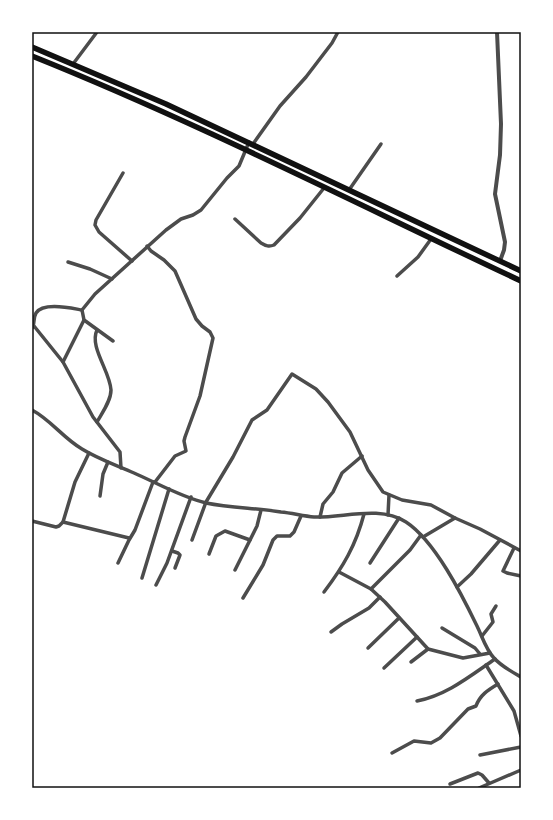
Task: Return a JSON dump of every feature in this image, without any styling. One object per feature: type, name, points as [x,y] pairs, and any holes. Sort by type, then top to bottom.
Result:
[{"type":"highway","points":[[32,47],[159,101],[251,143],[521,271]]},
{"type":"highway","points":[[32,56],[130,97],[521,281]]},
{"type":"street","points":[[73,64],[97,32]]},
{"type":"street","points":[[82,310],[95,294],[176,222],[201,210],[227,178],[239,166],[245,150],[280,106],[306,77],[332,43],[338,32]]},
{"type":"street","points":[[497,32],[501,124],[500,155],[495,194],[505,242],[500,261]]},
{"type":"street","points":[[348,190],[381,144]]},
{"type":"street","points":[[123,172],[96,220],[95,225],[99,232],[132,260]]},
{"type":"street","points":[[235,219],[261,243],[266,246],[274,245],[300,218],[324,188]]},
{"type":"street","points":[[397,276],[418,257],[431,239]]},
{"type":"street","points":[[118,563],[129,538],[138,523],[154,482],[175,456],[186,450],[184,441],[200,396],[213,338],[210,332],[196,319],[176,271],[151,251],[148,246]]},
{"type":"street","points":[[68,262],[90,269],[112,279]]},
{"type":"street","points":[[82,310],[45,307],[36,313],[33,327],[63,362],[97,422],[120,452],[121,468]]},
{"type":"street","points":[[32,310],[36,313]]},
{"type":"street","points":[[63,362],[84,320],[82,310]]},
{"type":"street","points":[[84,320],[113,341]]},
{"type":"street","points":[[97,330],[95,338],[96,347],[105,366],[111,390],[108,401],[97,422]]},
{"type":"street","points":[[192,540],[206,502],[233,457],[252,420],[267,410],[292,374],[316,389],[328,402],[350,432],[373,479],[383,492],[402,500],[431,505],[521,552]]},
{"type":"street","points":[[32,410],[49,421],[70,441],[89,453],[169,489],[206,502],[238,508],[282,512],[301,516],[334,517],[364,514],[388,515],[399,518],[422,536],[457,587],[490,653],[495,659],[521,677]]},
{"type":"street","points":[[32,521],[56,527],[63,522],[75,482],[89,453]]},
{"type":"street","points":[[320,517],[323,504],[332,492],[342,473],[362,456]]},
{"type":"street","points":[[100,496],[103,474],[108,462]]},
{"type":"street","points":[[142,578],[169,489]]},
{"type":"street","points":[[388,495],[388,515]]},
{"type":"street","points":[[156,585],[172,551],[191,497]]},
{"type":"street","points":[[235,570],[257,526],[261,510]]},
{"type":"street","points":[[324,592],[339,572],[355,542],[364,514]]},
{"type":"street","points":[[244,598],[263,565],[273,540],[277,536],[288,537],[292,534],[301,516]]},
{"type":"street","points":[[370,562],[399,518]]},
{"type":"street","points":[[371,589],[422,536],[454,518]]},
{"type":"street","points":[[63,522],[129,538]]},
{"type":"street","points":[[210,554],[216,536],[225,531],[250,540]]},
{"type":"street","points":[[457,587],[472,574],[500,540]]},
{"type":"street","points":[[514,548],[503,570],[507,573],[521,576]]},
{"type":"street","points":[[172,551],[180,555],[175,568]]},
{"type":"street","points":[[339,572],[371,589],[428,649],[463,658],[490,653]]},
{"type":"street","points":[[331,632],[369,608],[380,597]]},
{"type":"street","points":[[482,636],[493,622],[491,614],[496,606]]},
{"type":"street","points":[[368,648],[399,618]]},
{"type":"street","points":[[442,628],[475,648],[480,654]]},
{"type":"street","points":[[384,668],[417,637]]},
{"type":"street","points":[[411,662],[428,649]]},
{"type":"street","points":[[417,701],[430,698],[444,692],[495,659]]},
{"type":"street","points":[[486,665],[514,711],[521,736]]},
{"type":"street","points":[[392,753],[414,742],[431,742],[440,738],[468,709],[476,706],[478,699],[482,697],[485,692],[498,684]]},
{"type":"street","points":[[480,755],[521,747]]},
{"type":"street","points":[[479,788],[521,770]]},
{"type":"street","points":[[450,784],[478,773],[482,775],[489,783]]}]
